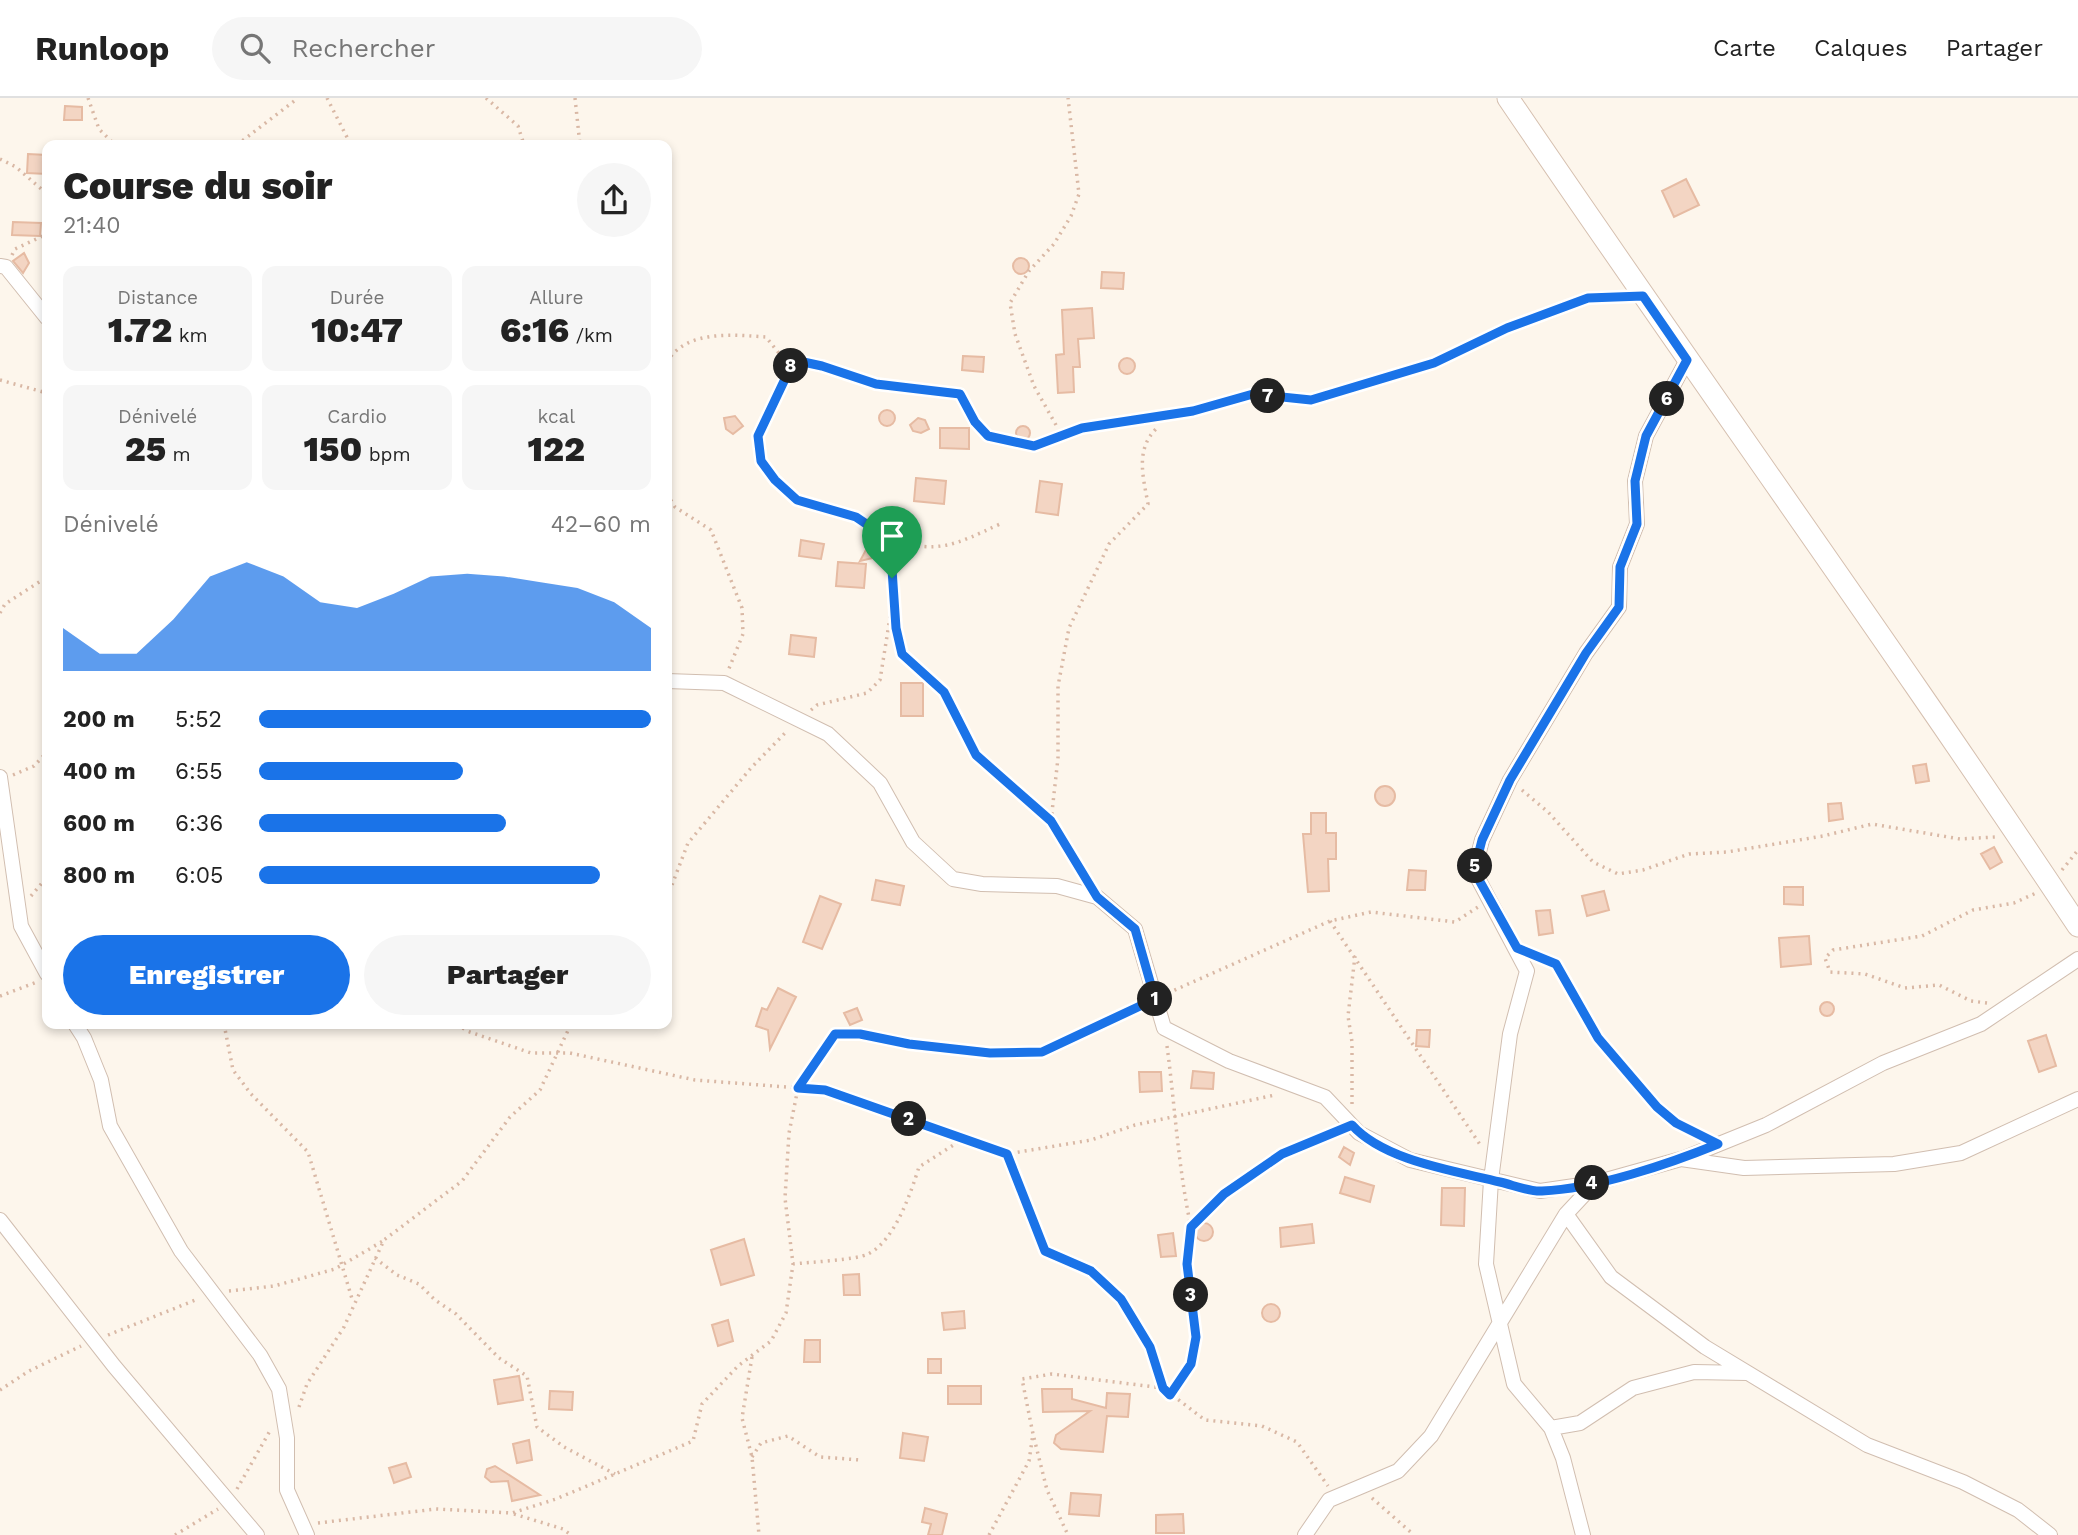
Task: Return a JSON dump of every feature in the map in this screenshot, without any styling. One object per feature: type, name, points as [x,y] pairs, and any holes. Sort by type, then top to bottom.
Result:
[{"type":"main road","points":[[1508,98],[1687,360],[1819,545],[2078,926]]},
{"type":"street","points":[[3,267],[42,312]]},
{"type":"street","points":[[1583,1535],[1563,1458],[1551,1428],[1514,1384],[1486,1264],[1491,1180],[1510,1034],[1527,971],[1474,871],[1482,840],[1510,780],[1586,653],[1619,607],[1620,567],[1637,524],[1635,481],[1646,436],[1687,360]]},
{"type":"street","points":[[672,681],[724,682],[828,734],[880,783],[912,842],[953,879],[982,884],[1057,886],[1097,897],[1135,929],[1164,1028],[1229,1061],[1325,1097],[1359,1133],[1410,1160],[1540,1191],[1595,1183],[1681,1159],[1766,1125],[1883,1063],[1981,1024],[2078,959]]},
{"type":"street","points":[[1,779],[21,926],[42,966]]},
{"type":"street","points":[[78,1029],[102,1080],[110,1126],[181,1251],[260,1355],[279,1389],[287,1438],[287,1490],[305,1530]]},
{"type":"street","points":[[1681,1159],[1744,1168],[1895,1164],[1961,1153],[2078,1099]]},
{"type":"street","points":[[1305,1535],[1329,1500],[1398,1471],[1431,1436],[1566,1214],[1595,1183]]},
{"type":"street","points":[[1566,1214],[1611,1278],[1704,1347],[1867,1445],[1963,1482],[2018,1510],[2050,1535]]},
{"type":"street","points":[[0,1220],[94,1340],[257,1535]]},
{"type":"street","points":[[1551,1428],[1580,1423],[1633,1388],[1695,1372],[1747,1373]]},
{"type":"lane","points":[[1034,446],[1082,428],[1172,414],[1253,394],[1311,400],[1434,363],[1507,328],[1588,298],[1643,296]]},
{"type":"path","points":[[88,98],[99,129],[110,140]]},
{"type":"path","points":[[243,140],[298,98]]},
{"type":"path","points":[[327,98],[348,140]]},
{"type":"path","points":[[486,98],[518,125],[522,140]]},
{"type":"path","points":[[575,98],[579,140]]},
{"type":"path","points":[[1061,436],[1034,386],[1015,334],[1010,303],[1029,271],[1054,244],[1071,216],[1079,194],[1068,98]]},
{"type":"path","points":[[0,159],[16,167],[42,190]]},
{"type":"path","points":[[3,267],[15,249],[42,236]]},
{"type":"path","points":[[672,358],[693,340],[736,335],[766,337],[782,357],[822,366],[876,384],[960,394],[975,422],[988,436],[1034,446]]},
{"type":"path","points":[[794,360],[758,436],[761,461],[775,480],[797,500],[856,517],[890,540],[921,548],[958,543],[1000,524]]},
{"type":"path","points":[[0,380],[42,392]]},
{"type":"path","points":[[1051,821],[1058,758],[1058,686],[1069,628],[1109,544],[1147,504],[1140,462],[1147,437],[1172,414]]},
{"type":"path","points":[[672,502],[675,507],[710,530],[742,608],[743,634],[724,682]]},
{"type":"path","points":[[890,540],[902,654],[944,692],[976,755],[1051,821],[1097,897]]},
{"type":"path","points":[[0,613],[5,604],[42,580]]},
{"type":"path","points":[[672,885],[688,843],[751,768],[799,719],[817,705],[867,693],[880,680],[894,598]]},
{"type":"path","points":[[1,779],[34,766],[42,757]]},
{"type":"path","points":[[1510,780],[1548,812],[1593,863],[1618,874],[1643,870],[1689,854],[1727,852],[1823,836],[1872,824],[1960,839],[2018,836]]},
{"type":"path","points":[[2007,1006],[1971,1001],[1939,985],[1905,988],[1865,974],[1830,972],[1825,958],[1833,950],[1893,943],[1922,936],[1973,910],[2014,903],[2051,885],[2078,850]]},
{"type":"path","points":[[512,1513],[616,1475],[693,1441],[702,1404],[752,1355],[771,1341],[786,1313],[793,1264],[786,1198],[789,1133],[798,1088],[835,1034],[860,1034],[909,1044],[990,1053],[1042,1052],[1331,921],[1371,912],[1455,922],[1489,900]]},
{"type":"path","points":[[1331,921],[1493,1164]]},
{"type":"path","points":[[1517,948],[1556,964],[1598,1038],[1657,1107],[1676,1123],[1718,1144]]},
{"type":"path","points":[[1191,1227],[1224,1194],[1282,1154],[1352,1125],[1352,1042],[1348,1016],[1355,956]]},
{"type":"path","points":[[0,996],[42,978]]},
{"type":"path","points":[[1164,1028],[1177,1115],[1179,1172],[1191,1227],[1187,1264],[1196,1337],[1191,1364],[1170,1395]]},
{"type":"path","points":[[225,1029],[233,1070],[251,1094],[308,1152],[354,1304]]},
{"type":"path","points":[[464,1029],[531,1053],[559,1053],[695,1080],[825,1090],[1007,1154],[1091,1140],[1177,1115],[1304,1089]]},
{"type":"path","points":[[0,1390],[29,1371],[94,1340],[213,1293],[274,1286],[341,1266],[384,1240],[462,1181],[510,1117],[540,1090],[569,1029]]},
{"type":"path","points":[[793,1264],[869,1254],[887,1236],[907,1207],[919,1167],[963,1139]]},
{"type":"path","points":[[1007,1154],[1045,1251],[1091,1271],[1121,1299],[1150,1347],[1163,1388],[1205,1420],[1262,1426],[1297,1442],[1336,1497]]},
{"type":"path","points":[[287,1438],[307,1384],[344,1327],[384,1240]]},
{"type":"path","points":[[375,1258],[397,1275],[419,1284],[435,1300],[456,1314],[499,1358],[527,1376],[537,1427],[564,1447],[616,1475]]},
{"type":"path","points":[[752,1355],[742,1418],[752,1457],[759,1535]]},
{"type":"path","points":[[1068,1535],[1047,1490],[1032,1434],[1022,1379],[1052,1374],[1163,1388]]},
{"type":"path","points":[[175,1535],[230,1503],[282,1411]]},
{"type":"path","points":[[989,1535],[1029,1461],[1032,1434]]},
{"type":"path","points":[[752,1457],[761,1443],[788,1436],[820,1457],[861,1460]]},
{"type":"path","points":[[1360,1487],[1414,1535]]},
{"type":"path","points":[[305,1530],[436,1509],[512,1513],[563,1529],[570,1535]]},
{"type":"building","points":[[65,106],[82,107],[82,120],[64,120]]},
{"type":"building","points":[[28,154],[42,155],[42,174],[27,173]]},
{"type":"building","points":[[1686,179],[1699,205],[1674,217],[1662,191]]},
{"type":"building","points":[[13,222],[41,223],[40,236],[12,235]]},
{"type":"building","points":[[24,253],[29,263],[23,273],[13,261]]},
{"type":"building","points":[[1021,258],[1029,266],[1021,274],[1013,266]]},
{"type":"building","points":[[1102,272],[1124,273],[1123,289],[1101,288]]},
{"type":"building","points":[[1092,308],[1094,338],[1078,339],[1080,367],[1073,367],[1074,392],[1058,393],[1056,355],[1064,354],[1062,310]]},
{"type":"building","points":[[963,356],[984,357],[983,372],[962,370]]},
{"type":"building","points":[[1124,358],[1130,358],[1135,366],[1133,372],[1124,374],[1119,369],[1119,363]]},
{"type":"building","points":[[887,410],[893,412],[893,424],[887,426],[881,424],[879,418],[881,412]]},
{"type":"building","points":[[735,416],[743,426],[733,434],[726,429],[724,418]]},
{"type":"building","points":[[918,418],[925,420],[929,429],[921,433],[913,431],[910,425]]},
{"type":"building","points":[[1020,426],[1026,426],[1030,433],[1026,440],[1020,440],[1016,436],[1016,430]]},
{"type":"building","points":[[940,428],[969,428],[969,449],[940,448]]},
{"type":"building","points":[[916,478],[946,481],[944,504],[914,501]]},
{"type":"building","points":[[1040,481],[1062,484],[1058,515],[1036,512]]},
{"type":"building","points":[[801,540],[824,544],[821,559],[799,556]]},
{"type":"building","points":[[868,546],[876,547],[877,557],[860,561]]},
{"type":"building","points":[[838,562],[866,564],[864,588],[836,586]]},
{"type":"building","points":[[791,635],[816,638],[814,657],[789,654]]},
{"type":"building","points":[[901,683],[923,683],[923,716],[901,716]]},
{"type":"building","points":[[1926,764],[1929,781],[1916,783],[1913,766]]},
{"type":"building","points":[[1385,786],[1392,789],[1395,796],[1392,803],[1385,806],[1378,803],[1375,796],[1378,789]]},
{"type":"building","points":[[1841,803],[1843,819],[1829,821],[1828,804]]},
{"type":"building","points":[[1311,813],[1326,813],[1326,833],[1336,833],[1336,859],[1328,859],[1329,891],[1308,892],[1303,834],[1311,834]]},
{"type":"building","points":[[1994,847],[2002,862],[1990,869],[1981,854]]},
{"type":"building","points":[[1409,870],[1426,871],[1425,890],[1407,890]]},
{"type":"building","points":[[876,880],[904,886],[900,905],[872,900]]},
{"type":"building","points":[[1784,887],[1803,887],[1803,905],[1784,904]]},
{"type":"building","points":[[1604,891],[1609,910],[1587,916],[1582,896]]},
{"type":"building","points":[[820,896],[841,904],[822,949],[803,942]]},
{"type":"building","points":[[1550,910],[1553,933],[1539,935],[1536,911]]},
{"type":"building","points":[[1809,936],[1811,964],[1781,967],[1779,938]]},
{"type":"building","points":[[778,988],[796,997],[770,1049],[768,1030],[756,1026],[762,1008],[767,1010]]},
{"type":"building","points":[[1824,1002],[1830,1002],[1834,1009],[1830,1016],[1824,1016],[1820,1012],[1820,1006]]},
{"type":"building","points":[[857,1008],[862,1020],[850,1025],[844,1013]]},
{"type":"building","points":[[1417,1030],[1430,1030],[1429,1047],[1416,1046]]},
{"type":"building","points":[[2046,1035],[2056,1066],[2039,1072],[2028,1041]]},
{"type":"building","points":[[1193,1071],[1214,1073],[1213,1089],[1191,1088]]},
{"type":"building","points":[[1139,1072],[1161,1072],[1162,1091],[1140,1092]]},
{"type":"building","points":[[1344,1147],[1354,1153],[1350,1165],[1339,1157]]},
{"type":"building","points":[[1345,1177],[1374,1186],[1370,1202],[1340,1193]]},
{"type":"building","points":[[1442,1188],[1465,1188],[1464,1226],[1441,1225]]},
{"type":"building","points":[[1204,1223],[1210,1226],[1213,1232],[1210,1238],[1204,1241],[1198,1238],[1195,1232],[1198,1226]]},
{"type":"building","points":[[1312,1224],[1314,1243],[1281,1247],[1280,1228]]},
{"type":"building","points":[[1173,1233],[1176,1256],[1161,1257],[1158,1235]]},
{"type":"building","points":[[744,1239],[754,1275],[721,1285],[711,1250]]},
{"type":"building","points":[[859,1274],[860,1295],[844,1295],[843,1275]]},
{"type":"building","points":[[1271,1304],[1277,1307],[1280,1313],[1277,1319],[1271,1322],[1265,1319],[1262,1313],[1265,1307]]},
{"type":"building","points":[[964,1311],[965,1328],[944,1330],[942,1313]]},
{"type":"building","points":[[728,1320],[733,1341],[718,1346],[712,1325]]},
{"type":"building","points":[[805,1340],[820,1340],[820,1362],[804,1362]]},
{"type":"building","points":[[928,1359],[941,1359],[941,1373],[928,1373]]},
{"type":"building","points":[[519,1376],[523,1400],[498,1404],[494,1380]]},
{"type":"building","points":[[948,1386],[981,1386],[981,1404],[948,1404]]},
{"type":"building","points":[[1042,1389],[1072,1389],[1072,1399],[1106,1408],[1107,1393],[1130,1394],[1128,1417],[1107,1416],[1103,1452],[1061,1449],[1054,1443],[1056,1435],[1090,1411],[1043,1412]]},
{"type":"building","points":[[550,1391],[573,1392],[572,1410],[549,1409]]},
{"type":"building","points":[[903,1433],[928,1437],[924,1461],[900,1458]]},
{"type":"building","points":[[529,1440],[532,1460],[517,1463],[513,1444]]},
{"type":"building","points":[[406,1463],[411,1477],[394,1483],[389,1468]]},
{"type":"building","points":[[495,1466],[540,1495],[512,1501],[508,1481],[491,1482],[485,1477],[487,1469]]},
{"type":"building","points":[[1071,1493],[1101,1495],[1099,1516],[1069,1514]]},
{"type":"building","points":[[925,1508],[947,1514],[942,1535],[928,1535],[931,1524],[922,1522]]},
{"type":"building","points":[[1183,1514],[1184,1533],[1156,1533],[1156,1515]]},
{"type":"route","points":[[1643,296],[1687,360],[1646,436],[1635,481],[1637,524],[1620,567],[1619,607],[1586,653],[1510,780],[1482,840],[1474,871],[1517,948],[1556,964],[1598,1038],[1657,1107],[1676,1123],[1718,1144],[1681,1159],[1595,1183],[1540,1191],[1410,1160],[1359,1133],[1352,1125],[1282,1154],[1224,1194],[1191,1227],[1187,1264],[1196,1337],[1191,1364],[1170,1395],[1163,1388],[1150,1347],[1121,1299],[1091,1271],[1045,1251],[1007,1154],[825,1090],[798,1088],[835,1034],[860,1034],[909,1044],[990,1053],[1042,1052],[1155,999],[1135,929],[1097,897],[1051,821],[976,755],[944,692],[902,654],[896,628],[892,578],[890,540],[856,517],[797,500],[775,480],[761,461],[758,436],[794,360],[822,366],[876,384],[960,394],[975,422],[988,436],[1034,446],[1082,428],[1193,411],[1253,394],[1311,400],[1434,363],[1507,328],[1588,298],[1643,296]]}]
